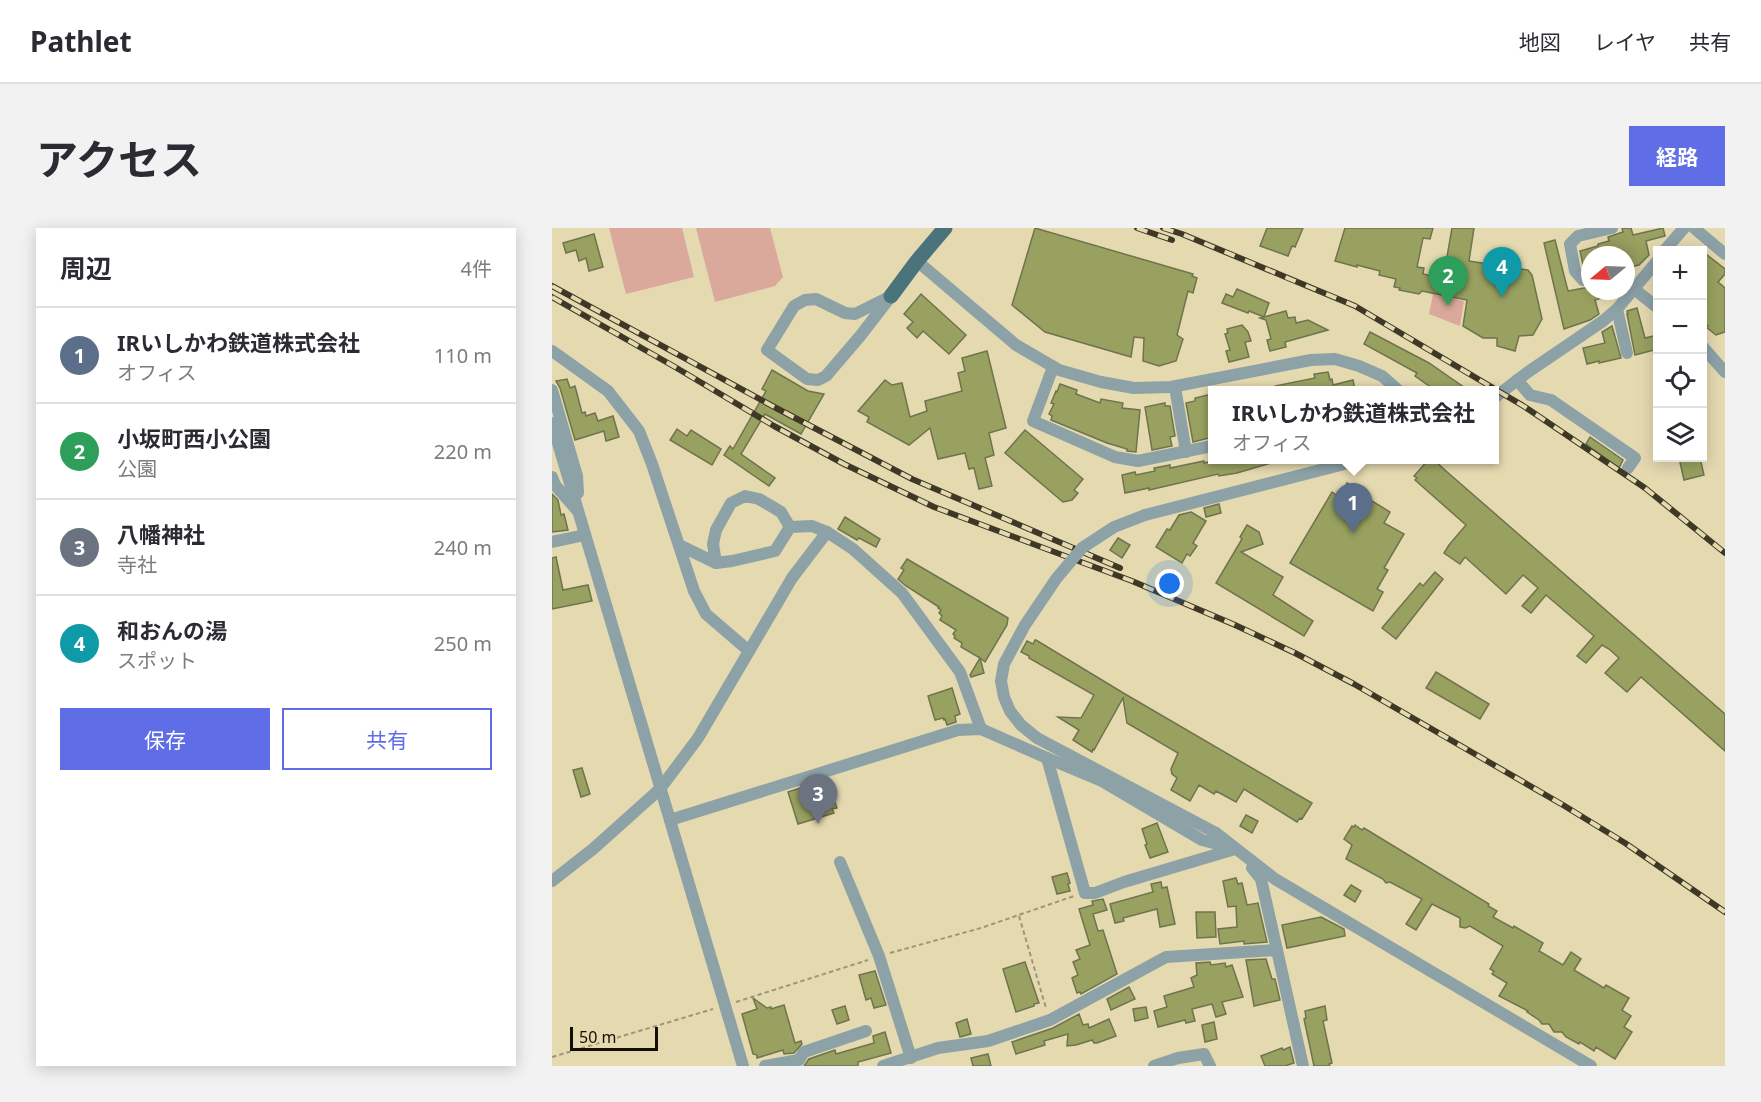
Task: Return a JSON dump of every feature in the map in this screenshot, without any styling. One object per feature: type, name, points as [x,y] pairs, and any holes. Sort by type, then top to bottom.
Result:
[{"type":"main road","points":[[891,296],[945,228]]},
{"type":"street","points":[[1581,278],[1575,271],[1570,244],[1578,236],[1612,228]]},
{"type":"street","points":[[1668,246],[1684,228]]},
{"type":"street","points":[[1694,228],[1725,254]]},
{"type":"street","points":[[917,261],[1016,345],[1059,370],[1101,382],[1134,388],[1175,387],[1311,360],[1335,359],[1382,376],[1393,386]]},
{"type":"street","points":[[1635,285],[1653,266]]},
{"type":"street","points":[[1635,294],[1653,305]]},
{"type":"street","points":[[891,296],[861,336],[826,376],[818,380],[807,379],[767,350],[794,306],[805,300],[816,299],[845,313],[855,314],[891,296]]},
{"type":"street","points":[[1499,394],[1603,321],[1624,300]]},
{"type":"street","points":[[1617,309],[1627,353]]},
{"type":"street","points":[[1707,352],[1725,372]]},
{"type":"street","points":[[553,355],[608,391],[639,431],[694,591],[706,614],[749,651]]},
{"type":"street","points":[[1053,367],[1033,421],[1115,457],[1138,461],[1208,447]]},
{"type":"street","points":[[1517,381],[1530,395],[1551,400],[1635,458],[1628,468]]},
{"type":"street","points":[[1175,387],[1186,452]]},
{"type":"street","points":[[552,390],[577,476],[578,512]]},
{"type":"street","points":[[552,423],[743,1066]]},
{"type":"street","points":[[1341,464],[1145,515],[1114,527],[1082,548],[1056,579],[1025,625],[1004,664],[1001,681],[1004,697],[1010,711],[1021,725],[1037,738],[1216,833],[1275,879],[1591,1066]]},
{"type":"street","points":[[552,477],[555,485],[578,512]]},
{"type":"street","points":[[716,563],[713,544],[716,530],[731,503],[746,496],[759,499],[781,512],[790,527]]},
{"type":"street","points":[[790,527],[812,526],[827,532],[853,549],[902,593],[960,672],[981,729]]},
{"type":"street","points":[[679,545],[716,563],[732,561],[775,551],[790,527]]},
{"type":"street","points":[[552,881],[593,849],[660,789],[698,738],[792,578],[827,532]]},
{"type":"street","points":[[552,542],[585,535]]},
{"type":"street","points":[[670,820],[958,730],[981,729],[1102,781],[1202,840],[1235,849],[1261,879],[1300,1065]]},
{"type":"street","points":[[1047,758],[1085,893],[1095,892],[1235,849]]},
{"type":"street","points":[[840,862],[919,1060]]},
{"type":"street","points":[[552,867],[565,870]]},
{"type":"street","points":[[883,1066],[919,1060],[938,1048],[988,1041],[1050,1020],[1166,957],[1277,950]]},
{"type":"street","points":[[765,1066],[799,1060],[804,1052],[866,1031]]},
{"type":"street","points":[[1154,1066],[1179,1058],[1204,1054],[1210,1066]]},
{"type":"path","points":[[552,1057],[725,1006],[879,956],[981,928],[1085,893]]},
{"type":"path","points":[[1019,915],[1050,1020]]},
{"type":"shaded area","points":[[609,228],[682,228],[694,277],[626,294]]},
{"type":"shaded area","points":[[696,228],[770,228],[783,277],[775,286],[715,302]]},
{"type":"shaded area","points":[[1433,294],[1464,301],[1460,326],[1429,314]]},
{"type":"building","points":[[1035,228],[1193,274],[1192,276],[1197,278],[1193,293],[1188,291],[1177,335],[1183,339],[1176,361],[1159,366],[1143,361],[1144,338],[1134,337],[1131,357],[1045,332],[1012,305]]},
{"type":"building","points":[[1267,228],[1303,228],[1295,247],[1292,246],[1288,256],[1260,246]]},
{"type":"building","points":[[1345,228],[1433,228],[1430,239],[1423,238],[1417,267],[1424,268],[1423,274],[1441,278],[1442,273],[1444,274],[1452,228],[1474,228],[1469,261],[1528,270],[1532,275],[1542,319],[1533,335],[1519,336],[1515,351],[1497,346],[1497,338],[1483,338],[1463,326],[1467,300],[1422,291],[1419,294],[1399,290],[1400,288],[1394,287],[1396,279],[1379,275],[1380,271],[1335,261]]},
{"type":"building","points":[[1622,228],[1631,228],[1633,235],[1663,228],[1665,236],[1646,241],[1649,255],[1635,266],[1635,246],[1598,246],[1598,244],[1609,241],[1608,237],[1623,232]]},
{"type":"building","points":[[594,234],[603,267],[589,271],[586,258],[579,261],[576,250],[566,253],[563,243]]},
{"type":"building","points":[[1555,240],[1568,291],[1581,289],[1581,300],[1595,300],[1599,314],[1590,320],[1564,329],[1544,243]]},
{"type":"building","points":[[1707,255],[1725,269],[1725,274],[1718,282],[1725,288],[1725,332],[1716,335],[1707,328]]},
{"type":"building","points":[[1237,289],[1269,303],[1264,317],[1222,303],[1226,294],[1233,297]]},
{"type":"building","points":[[921,294],[966,335],[949,354],[923,331],[917,338],[907,328],[913,322],[904,314]]},
{"type":"building","points":[[1637,308],[1645,338],[1653,336],[1653,350],[1635,355],[1627,311]]},
{"type":"building","points":[[1286,311],[1288,318],[1295,317],[1296,323],[1308,320],[1328,330],[1285,342],[1286,347],[1270,351],[1267,340],[1271,339],[1266,320],[1260,318]]},
{"type":"building","points":[[1242,325],[1251,341],[1245,342],[1249,357],[1229,362],[1226,351],[1230,350],[1225,334],[1228,333],[1227,329]]},
{"type":"building","points":[[1612,326],[1621,358],[1587,364],[1583,348],[1605,343],[1602,332]]},
{"type":"building","points":[[1370,332],[1429,363],[1462,386],[1429,386],[1415,376],[1417,373],[1364,344]]},
{"type":"building","points":[[987,351],[1006,428],[989,433],[994,455],[985,458],[992,486],[979,489],[974,468],[969,469],[965,453],[938,459],[930,428],[909,445],[867,422],[869,417],[858,411],[885,380],[892,385],[902,383],[910,417],[927,411],[925,401],[962,391],[958,373],[965,371],[962,358]]},
{"type":"building","points":[[772,370],[808,391],[824,394],[801,434],[765,414],[741,454],[775,478],[769,486],[724,455],[730,446],[733,449],[766,391],[762,389]]},
{"type":"building","points":[[1328,372],[1333,385],[1353,380],[1354,386],[1275,386],[1315,378],[1314,374]]},
{"type":"building","points":[[567,379],[570,388],[575,386],[582,413],[585,412],[586,416],[595,413],[598,421],[613,416],[619,437],[606,441],[604,431],[575,440],[556,381]]},
{"type":"building","points":[[1060,384],[1077,390],[1076,394],[1100,403],[1101,399],[1123,403],[1122,408],[1140,410],[1136,452],[1127,451],[1127,449],[1051,420],[1052,416],[1049,414],[1054,404],[1051,403]]},
{"type":"building","points":[[1208,395],[1208,438],[1193,442],[1186,403],[1195,401],[1195,398]]},
{"type":"building","points":[[1165,403],[1165,406],[1170,406],[1175,436],[1170,437],[1172,446],[1152,450],[1145,407]]},
{"type":"building","points":[[677,429],[687,436],[691,430],[721,449],[712,465],[670,440]]},
{"type":"building","points":[[1025,430],[1083,479],[1074,490],[1078,493],[1072,500],[1063,502],[1005,453]]},
{"type":"building","points":[[1590,437],[1623,460],[1619,468],[1586,444]]},
{"type":"building","points":[[1204,461],[1204,463],[1268,464],[1237,473],[1219,476],[1218,474],[1149,490],[1149,488],[1125,493],[1122,475],[1135,472],[1136,475],[1170,465],[1170,468]]},
{"type":"building","points":[[1680,462],[1701,462],[1704,475],[1684,480]]},
{"type":"building","points":[[1425,464],[1438,464],[1725,714],[1725,751],[1641,677],[1627,692],[1605,673],[1619,658],[1609,649],[1602,645],[1586,663],[1577,656],[1594,636],[1546,595],[1531,613],[1522,606],[1538,588],[1523,575],[1506,594],[1465,557],[1460,564],[1444,553],[1466,525],[1415,480],[1417,478],[1414,476]]},
{"type":"building","points":[[1347,483],[1390,512],[1384,523],[1404,534],[1384,568],[1388,570],[1377,589],[1383,592],[1373,611],[1290,563],[1332,492],[1339,497]]},
{"type":"building","points":[[552,494],[558,500],[561,515],[564,514],[568,530],[552,532]]},
{"type":"building","points":[[1219,504],[1221,513],[1206,517],[1204,508]]},
{"type":"building","points":[[1191,512],[1206,521],[1193,543],[1197,546],[1190,556],[1187,554],[1182,563],[1156,547],[1179,515]]},
{"type":"building","points":[[845,517],[880,539],[876,547],[859,538],[857,540],[838,529]]},
{"type":"building","points":[[1247,525],[1259,532],[1263,544],[1241,552],[1283,577],[1273,595],[1313,621],[1304,636],[1216,583],[1242,539],[1240,537]]},
{"type":"building","points":[[1118,538],[1130,545],[1122,558],[1110,550]]},
{"type":"building","points":[[556,557],[563,590],[588,585],[592,601],[552,609],[552,558]]},
{"type":"building","points":[[907,559],[1008,618],[1007,625],[985,662],[961,647],[962,643],[954,638],[953,634],[956,630],[940,620],[942,616],[939,613],[941,610],[939,607],[898,579]]},
{"type":"building","points":[[1435,572],[1443,579],[1396,639],[1382,628],[1420,583],[1423,586]]},
{"type":"building","points":[[1035,640],[1312,803],[1302,819],[1300,818],[1297,822],[1244,789],[1236,802],[1216,791],[1214,794],[1199,785],[1190,801],[1171,790],[1177,778],[1172,774],[1171,769],[1178,753],[1127,723],[1123,698],[1092,752],[1073,740],[1079,730],[1058,717],[1081,718],[1094,695],[1021,652],[1027,641],[1033,644]]},
{"type":"building","points":[[980,658],[984,673],[971,677],[970,675]]},
{"type":"building","points":[[1436,672],[1489,704],[1480,719],[1426,688]]},
{"type":"building","points":[[952,688],[960,714],[955,716],[956,722],[947,725],[943,718],[935,720],[928,696]]},
{"type":"building","points":[[582,768],[590,794],[581,797],[573,770]]},
{"type":"building","points":[[822,781],[828,794],[831,792],[837,808],[832,809],[834,813],[798,824],[788,792]]},
{"type":"building","points":[[1246,815],[1258,821],[1252,833],[1240,826]]},
{"type":"building","points":[[1157,823],[1168,852],[1150,858],[1142,829]]},
{"type":"building","points":[[1355,825],[1362,830],[1364,828],[1489,904],[1488,906],[1497,911],[1493,917],[1543,943],[1539,951],[1563,965],[1571,952],[1581,959],[1574,970],[1604,988],[1606,985],[1629,998],[1622,1010],[1631,1016],[1624,1027],[1632,1032],[1615,1059],[1596,1047],[1594,1051],[1566,1037],[1562,1032],[1554,1032],[1549,1024],[1542,1024],[1528,1011],[1499,996],[1507,983],[1492,974],[1494,971],[1490,969],[1503,946],[1470,926],[1460,927],[1460,918],[1432,904],[1416,930],[1406,924],[1422,899],[1390,882],[1386,883],[1383,879],[1346,859],[1352,845],[1344,839]]},
{"type":"building","points":[[1067,873],[1070,891],[1057,894],[1052,877]]},
{"type":"building","points":[[1236,878],[1238,884],[1242,883],[1247,905],[1258,903],[1267,942],[1244,944],[1244,941],[1220,944],[1218,929],[1237,927],[1236,906],[1228,907],[1223,881]]},
{"type":"building","points":[[1161,882],[1162,888],[1167,887],[1175,924],[1160,927],[1157,909],[1123,918],[1124,921],[1115,923],[1110,904],[1153,892],[1151,884]]},
{"type":"building","points":[[1351,885],[1361,891],[1355,902],[1344,895]]},
{"type":"building","points":[[1103,899],[1107,910],[1093,914],[1098,931],[1103,930],[1117,974],[1081,994],[1077,993],[1072,978],[1078,975],[1073,962],[1080,959],[1076,950],[1090,945],[1079,909],[1093,905],[1092,901]]},
{"type":"building","points":[[1196,912],[1215,912],[1216,937],[1197,938]]},
{"type":"building","points":[[1321,917],[1344,929],[1345,936],[1287,948],[1282,925]]},
{"type":"building","points":[[1266,959],[1272,979],[1275,979],[1280,1000],[1254,1006],[1246,960]]},
{"type":"building","points":[[1025,962],[1039,1003],[1016,1012],[1003,969]]},
{"type":"building","points":[[1210,962],[1211,965],[1225,963],[1226,967],[1232,965],[1243,997],[1222,1002],[1226,1014],[1216,1017],[1212,1004],[1192,1009],[1195,1021],[1186,1023],[1185,1020],[1158,1027],[1154,1011],[1167,1007],[1164,996],[1194,987],[1191,978],[1197,975],[1196,963]]},
{"type":"building","points":[[875,971],[886,1005],[874,1008],[871,998],[866,1000],[859,975]]},
{"type":"building","points":[[1129,987],[1135,999],[1111,1010],[1107,999]]},
{"type":"building","points":[[753,998],[771,1009],[784,1005],[795,1043],[801,1041],[802,1044],[794,1053],[784,1054],[783,1050],[757,1058],[757,1055],[753,1054],[742,1014],[757,1009]]},
{"type":"building","points":[[845,1006],[849,1020],[837,1024],[832,1010]]},
{"type":"building","points":[[1325,1006],[1327,1020],[1323,1021],[1332,1063],[1329,1064],[1330,1066],[1314,1066],[1304,1019],[1306,1018],[1305,1011]]},
{"type":"building","points":[[1146,1007],[1148,1018],[1135,1021],[1133,1009]]},
{"type":"building","points":[[1079,1014],[1083,1025],[1088,1024],[1089,1028],[1109,1019],[1116,1036],[1097,1043],[1092,1040],[1067,1046],[1068,1034],[1044,1041],[1045,1045],[1016,1054],[1012,1042],[1053,1028]]},
{"type":"building","points":[[967,1019],[971,1034],[960,1037],[956,1023]]},
{"type":"building","points":[[1214,1022],[1217,1039],[1205,1042],[1202,1025]]},
{"type":"building","points":[[885,1032],[891,1053],[858,1062],[858,1066],[804,1066],[809,1059],[835,1050],[836,1054],[874,1043],[873,1036]]},
{"type":"building","points":[[1290,1047],[1294,1063],[1285,1066],[1265,1066],[1261,1056]]},
{"type":"building","points":[[988,1054],[991,1066],[973,1066],[971,1058]]},
{"type":"railway","points":[[1137,228],[1172,240]]},
{"type":"railway","points":[[1163,228],[1355,306],[1490,386]]},
{"type":"railway","points":[[552,286],[912,479],[1120,568]]},
{"type":"railway","points":[[552,297],[844,464],[934,507],[1132,581],[1295,653],[1354,684],[1563,805],[1625,843],[1725,912]]},
{"type":"railway","points":[[1499,392],[1645,488],[1725,553]]},
{"type":"place","name":"和おんの湯","points":[[1502,297]]},
{"type":"place","name":"小坂町西小公園","points":[[1448,306]]},
{"type":"place","name":"IRいしかわ鉄道株式会社","points":[[1353,533]]},
{"type":"place","name":"八幡神社","points":[[818,824]]}]
